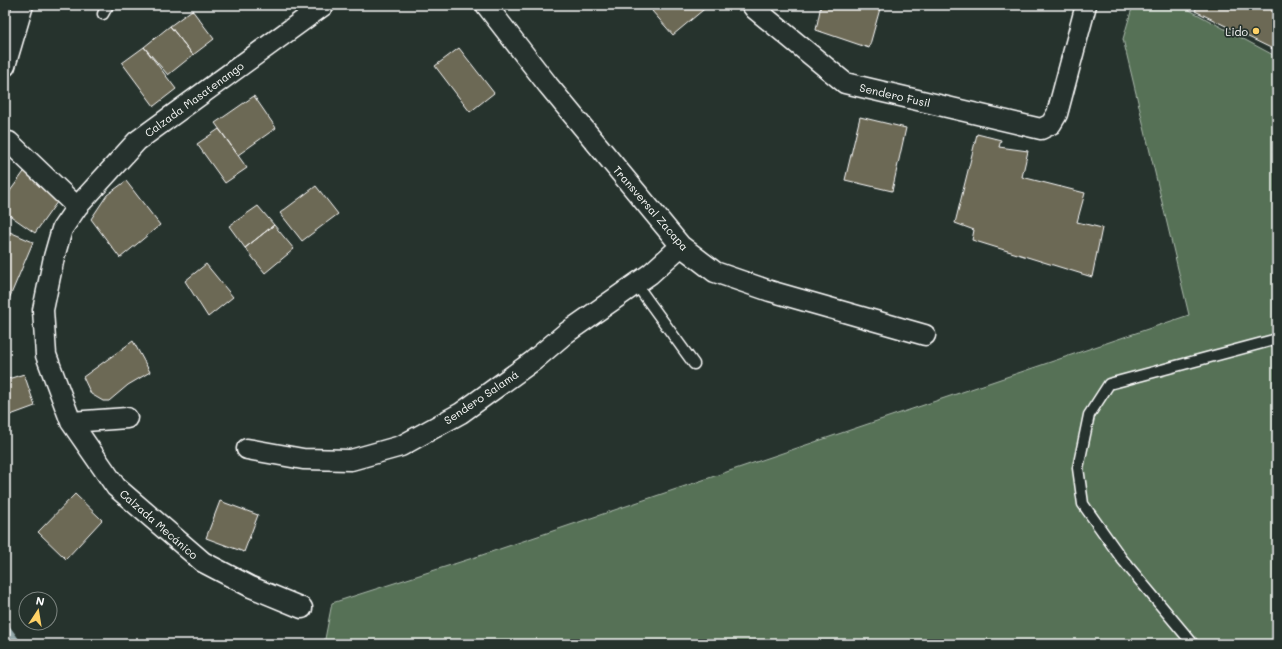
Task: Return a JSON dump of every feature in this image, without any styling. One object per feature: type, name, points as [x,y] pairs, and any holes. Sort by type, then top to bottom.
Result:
[{"type":"street","points":[[5,66],[23,5]]},
{"type":"street","name":"Calzada Masatenango","points":[[77,207],[137,141],[324,5]]},
{"type":"street","name":"Transversal Zacapa","points":[[486,5],[548,85],[681,246],[715,272],[770,291],[925,335]]},
{"type":"street","name":"Sendero Fusil","points":[[752,5],[845,82],[1041,129],[1051,124],[1057,114],[1086,5]]},
{"type":"street","points":[[9,142],[77,207]]},
{"type":"street","name":"Calzada Mecánico","points":[[77,207],[62,229],[54,257],[43,310],[46,355],[71,422],[116,487],[203,562],[251,587],[302,608]]},
{"type":"street","name":"Sendero Salamá","points":[[247,449],[303,459],[351,460],[401,446],[461,413],[533,361],[566,334],[650,274],[681,246]]},
{"type":"street","points":[[71,422],[127,418]]},
{"type":"lane","points":[[636,284],[694,364]]},
{"type":"lane","points":[[1193,644],[1122,559],[1083,504],[1078,468],[1089,415],[1109,384],[1277,339]]},
{"type":"green space","points":[[1133,5],[1180,5],[1277,57],[1277,644],[324,644],[332,603],[482,555],[1189,315],[1123,39]]},
{"type":"building","points":[[659,5],[709,5],[673,35],[652,11]]},
{"type":"building","points":[[821,5],[881,5],[869,48],[816,30]]},
{"type":"building","name":"Lido","points":[[1198,5],[1277,5],[1277,51],[1195,11]]},
{"type":"building","points":[[192,10],[214,39],[193,55],[170,26]]},
{"type":"building","points":[[170,26],[193,55],[168,75],[144,47]]},
{"type":"building","points":[[144,47],[176,89],[154,106],[122,63]]},
{"type":"building","points":[[459,48],[494,93],[470,112],[435,66]]},
{"type":"building","points":[[254,96],[276,128],[238,155],[215,123]]},
{"type":"building","points":[[860,117],[906,128],[892,191],[845,180]]},
{"type":"building","points":[[219,129],[247,168],[225,183],[197,144]]},
{"type":"building","points":[[977,134],[1001,140],[999,147],[1028,151],[1022,177],[1085,193],[1077,222],[1102,228],[1092,277],[972,240],[974,230],[955,223]]},
{"type":"building","points":[[26,169],[62,195],[35,233],[5,212],[5,198]]},
{"type":"building","points":[[126,181],[160,225],[120,258],[91,219],[107,195]]},
{"type":"building","points":[[316,186],[338,214],[302,241],[280,213]]},
{"type":"building","points":[[258,206],[274,225],[245,248],[229,226]]},
{"type":"building","points":[[274,225],[294,249],[265,273],[245,248]]},
{"type":"building","points":[[5,230],[33,242],[9,299],[5,297]]},
{"type":"building","points":[[206,264],[233,297],[208,317],[185,281]]},
{"type":"building","points":[[133,341],[150,372],[128,385],[109,401],[103,401],[91,394],[83,377]]},
{"type":"building","points":[[24,374],[35,406],[5,417],[5,380]]},
{"type":"building","points":[[75,494],[102,520],[66,559],[38,532]]},
{"type":"building","points":[[220,501],[258,515],[244,552],[206,538]]},
{"type":"waterway","points":[[5,625],[19,644]]},
{"type":"place","name":"Lido","points":[[1256,31]]}]
